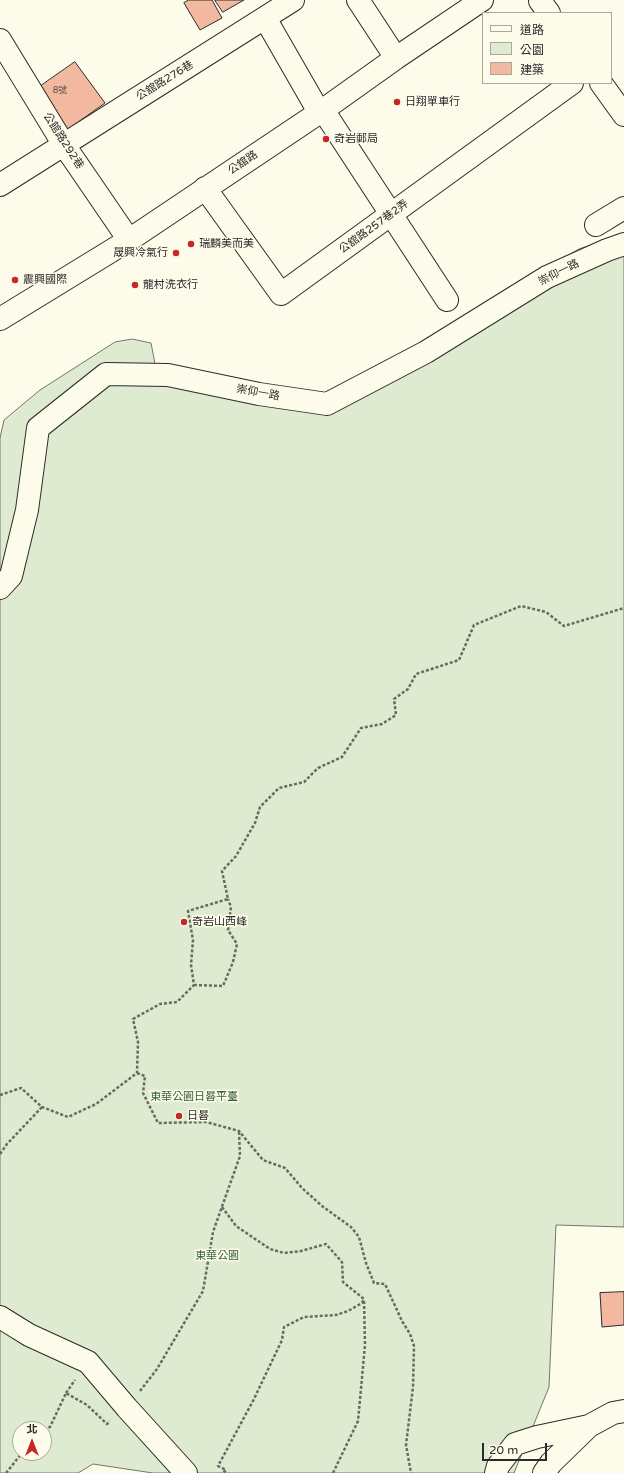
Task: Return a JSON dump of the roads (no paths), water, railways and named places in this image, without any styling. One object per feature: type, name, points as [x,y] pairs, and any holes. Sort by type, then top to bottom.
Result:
[{"type":"street","name":"公舘路276巷","points":[[0,185],[293,0]]},
{"type":"street","points":[[358,0],[396,58]]},
{"type":"street","name":"公舘路","points":[[0,319],[129,240],[321,111],[482,0]]},
{"type":"street","points":[[265,18],[321,111],[447,300]]},
{"type":"street","name":"公館路292巷","points":[[0,40],[64,145],[129,240]]},
{"type":"street","name":"公舘路257巷2弄","points":[[205,188],[281,294],[571,84]]},
{"type":"street","points":[[602,84],[624,115]]},
{"type":"street","points":[[596,225],[624,208]]},
{"type":"street","name":"崇仰一路","points":[[0,588],[11,576],[26,510],[38,428],[106,374],[168,376],[259,394],[328,404],[426,352],[547,278],[607,250],[624,244]]},
{"type":"street","points":[[0,1317],[28,1335],[88,1362],[127,1408],[186,1473]]},
{"type":"street","points":[[544,1473],[551,1463],[589,1426],[613,1413],[624,1411]]},
{"type":"street","points":[[496,1473],[498,1466],[516,1444],[537,1437],[589,1426]]},
{"type":"place","name":"日翔單車行","points":[[397,102]]},
{"type":"place","name":"奇岩郵局","points":[[326,139]]},
{"type":"place","name":"瑞麟美而美","points":[[191,244]]},
{"type":"place","name":"晟興冷氣行","points":[[176,253]]},
{"type":"place","name":"震興國際","points":[[15,280]]},
{"type":"place","name":"龍村洗衣行","points":[[135,285]]},
{"type":"place","name":"奇岩山西峰","points":[[184,922]]},
{"type":"place","name":"日晷","points":[[179,1116]]},
{"type":"park label","name":"東華公園日晷平臺","points":[[194,1097]]},
{"type":"park label","name":"東華公園","points":[[217,1256]]}]
